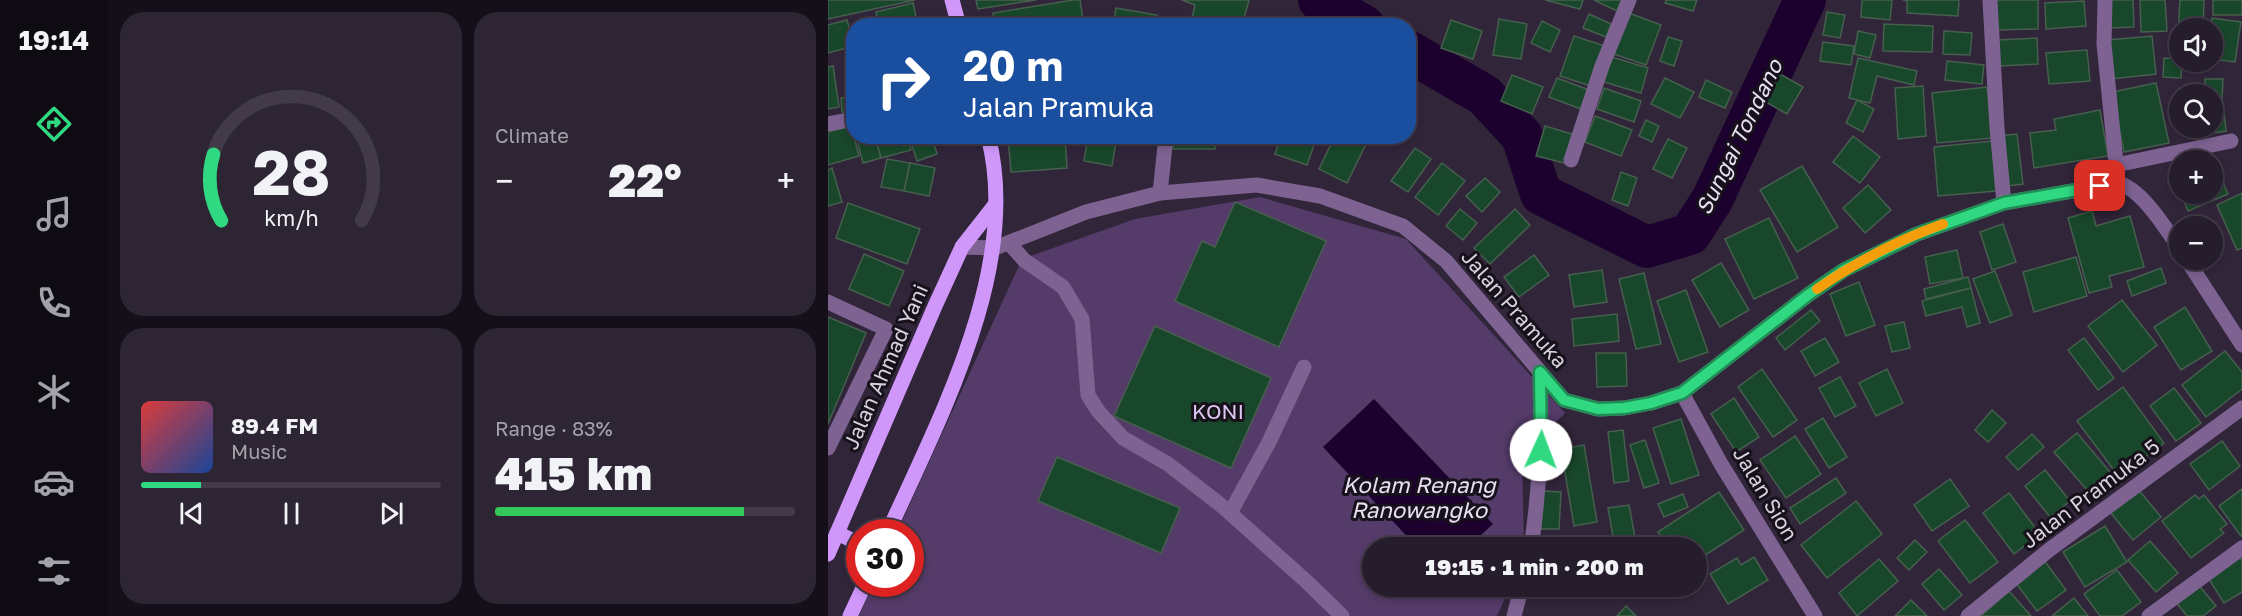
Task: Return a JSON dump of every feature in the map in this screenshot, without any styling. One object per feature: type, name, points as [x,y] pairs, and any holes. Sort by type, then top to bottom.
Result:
[{"type":"main road","points":[[952,0],[957,18]]},
{"type":"main road","points":[[894,519],[934,429],[977,323],[1002,245],[995,205],[991,144]]},
{"type":"main road","name":"Jalan Ahmad Yani","points":[[828,554],[962,248],[995,205]]},
{"type":"main road","points":[[837,533],[846,537]]},
{"type":"main road","points":[[850,616],[859,597]]},
{"type":"street","points":[[1571,160],[1602,66],[1629,0]]},
{"type":"street","points":[[1990,0],[1997,128],[2004,203]]},
{"type":"street","points":[[2105,0],[2104,44],[2118,183],[2125,185],[2142,200],[2169,235]]},
{"type":"street","points":[[828,124],[846,121]]},
{"type":"street","points":[[2116,165],[2231,141]]},
{"type":"street","points":[[1160,193],[1165,144]]},
{"type":"street","name":"Jalan Pramuka","points":[[962,248],[1002,245],[1086,213],[1160,193],[1257,185],[1320,196],[1402,226],[1446,261],[1564,400],[1598,409],[1642,405],[1682,393],[1808,295],[1844,270],[1917,234],[2004,203],[2118,183]]},
{"type":"street","points":[[1002,245],[1063,287],[1082,319],[1088,395],[1098,411],[1123,438],[1168,464],[1230,513],[1342,616]]},
{"type":"street","points":[[2193,270],[2242,345]]},
{"type":"street","points":[[828,302],[886,329],[828,447]]},
{"type":"street","points":[[1230,513],[1269,442],[1304,367]]},
{"type":"street","points":[[1533,537],[1542,431],[1540,372]]},
{"type":"street","name":"Jalan Sion","points":[[1682,393],[1721,464],[1815,616]]},
{"type":"street","name":"Jalan Pramuka 5","points":[[1968,616],[2049,550],[2242,408]]},
{"type":"street","points":[[2148,616],[2242,548]]},
{"type":"street","points":[[1514,616],[1519,597]]},
{"type":"green space","name":"KONI","points":[[1260,197],[1406,239],[1565,413],[1522,457],[1524,537],[1362,537],[1362,597],[1506,597],[1497,616],[859,616],[868,597],[924,597],[924,519],[903,519],[1022,259],[1135,219]]},
{"type":"water","name":"Kolam Renang Ranowangko","points":[[1374,399],[1493,524],[1479,537],[1408,537],[1323,447]]},
{"type":"building","points":[[828,0],[915,0],[828,19]]},
{"type":"building","points":[[976,0],[1036,0],[978,9]]},
{"type":"building","points":[[1080,0],[1083,18],[994,18],[993,13]]},
{"type":"building","points":[[1182,0],[1249,0],[1244,18],[1192,18],[1195,5]]},
{"type":"building","points":[[1545,0],[1583,0],[1580,9]]},
{"type":"building","points":[[1594,0],[1622,0],[1617,11]]},
{"type":"building","points":[[1666,0],[1697,0],[1693,11],[1665,3]]},
{"type":"building","points":[[1862,0],[1892,0],[1890,20],[1861,17]]},
{"type":"building","points":[[1903,0],[1959,0],[1958,16],[1907,13],[1907,1]]},
{"type":"building","points":[[1996,0],[2038,0],[2038,29],[1997,30]]},
{"type":"building","points":[[2109,0],[2133,0],[2134,27],[2109,28]]},
{"type":"building","points":[[2140,0],[2165,0],[2167,31],[2141,32]]},
{"type":"building","points":[[2180,0],[2204,0],[2203,18],[2179,18]]},
{"type":"building","points":[[2213,0],[2242,0],[2242,15],[2213,15]]},
{"type":"building","points":[[2084,1],[2086,26],[2046,29],[2045,3]]},
{"type":"building","points":[[913,3],[916,18],[877,18],[876,12]]},
{"type":"building","points":[[1116,8],[1157,15],[1156,18],[1114,18]]},
{"type":"building","points":[[1626,12],[1661,25],[1646,65],[1611,53]]},
{"type":"building","points":[[1827,12],[1845,15],[1840,38],[1823,35]]},
{"type":"building","points":[[1589,14],[1611,24],[1606,37],[1583,28]]},
{"type":"building","points":[[1499,19],[1527,24],[1521,59],[1493,55]]},
{"type":"building","points":[[846,20],[846,48],[828,53],[828,25]]},
{"type":"building","points":[[1451,20],[1482,31],[1473,59],[1441,48]]},
{"type":"building","points":[[2223,20],[2241,22],[2235,62],[2223,60]]},
{"type":"building","points":[[1542,21],[1560,30],[1550,52],[1531,43]]},
{"type":"building","points":[[1884,24],[1933,26],[1932,52],[1883,51]]},
{"type":"building","points":[[1858,31],[1876,35],[1870,58],[1854,54]]},
{"type":"building","points":[[1944,31],[1972,33],[1970,55],[1943,54]]},
{"type":"building","points":[[1574,36],[1605,46],[1591,86],[1560,76]]},
{"type":"building","points":[[2152,36],[2156,74],[2111,79],[2107,40]]},
{"type":"building","points":[[1668,37],[1682,41],[1674,66],[1660,61]]},
{"type":"building","points":[[2037,38],[2038,64],[1999,66],[1998,40]]},
{"type":"building","points":[[1823,42],[1854,46],[1851,65],[1820,61]]},
{"type":"building","points":[[2087,50],[2090,81],[2049,84],[2046,53]]},
{"type":"building","points":[[1612,57],[1648,68],[1641,93],[1604,82]]},
{"type":"building","points":[[1858,58],[1917,71],[1914,85],[1877,76],[1870,103],[1849,98]]},
{"type":"building","points":[[2164,58],[2169,58],[2169,72],[2181,72],[2181,78],[2163,77]]},
{"type":"building","points":[[1947,61],[1984,65],[1982,84],[1945,80]]},
{"type":"building","points":[[833,66],[839,107],[828,109],[828,67]]},
{"type":"building","points":[[1780,74],[1803,87],[1787,114],[1764,101]]},
{"type":"building","points":[[1512,75],[1543,87],[1532,114],[1501,101]]},
{"type":"building","points":[[1557,78],[1589,90],[1581,109],[1549,97]]},
{"type":"building","points":[[1665,78],[1694,92],[1680,118],[1651,104]]},
{"type":"building","points":[[2205,79],[2223,79],[2223,84],[2205,84]]},
{"type":"building","points":[[1706,80],[1732,92],[1725,108],[1699,97]]},
{"type":"building","points":[[2156,83],[2169,143],[2124,152],[2112,92]]},
{"type":"building","points":[[1923,86],[1926,136],[1898,139],[1895,88]]},
{"type":"building","points":[[1987,87],[1992,138],[1937,143],[1932,93]]},
{"type":"building","points":[[1604,88],[1641,101],[1634,122],[1597,109]]},
{"type":"building","points":[[841,98],[846,98],[846,112],[842,112]]},
{"type":"building","points":[[1857,100],[1874,109],[1863,132],[1846,123]]},
{"type":"building","points":[[2223,102],[2226,131],[2223,131]]},
{"type":"building","points":[[2100,110],[2108,156],[2034,168],[2030,133],[2056,130],[2054,119]]},
{"type":"building","points":[[1595,116],[1632,130],[1621,156],[1585,142]]},
{"type":"building","points":[[1646,120],[1659,126],[1652,142],[1639,136]]},
{"type":"building","points":[[1545,126],[1572,134],[1565,163],[1536,156]]},
{"type":"building","points":[[846,127],[846,144],[856,144],[859,156],[828,165],[828,132]]},
{"type":"building","points":[[2017,134],[2023,184],[2007,186],[2000,136]]},
{"type":"building","points":[[1853,136],[1880,157],[1860,183],[1833,162]]},
{"type":"building","points":[[1668,139],[1687,148],[1672,178],[1653,169]]},
{"type":"building","points":[[1992,141],[1996,191],[1938,196],[1934,147]]},
{"type":"building","points":[[858,144],[877,144],[881,158],[863,163]]},
{"type":"building","points":[[877,144],[909,144],[911,150],[881,158]]},
{"type":"building","points":[[912,144],[934,144],[937,154],[917,161]]},
{"type":"building","points":[[1009,144],[1066,144],[1067,168],[1011,172]]},
{"type":"building","points":[[1087,144],[1116,144],[1112,166],[1084,161]]},
{"type":"building","points":[[1173,144],[1215,144],[1215,149],[1173,149]]},
{"type":"building","points":[[1278,144],[1314,144],[1307,165],[1275,154]]},
{"type":"building","points":[[1331,144],[1366,144],[1347,183],[1319,169]]},
{"type":"building","points":[[1415,148],[1431,159],[1408,192],[1391,181]]},
{"type":"building","points":[[887,159],[910,163],[904,191],[881,187]]},
{"type":"building","points":[[910,163],[935,168],[929,196],[904,191]]},
{"type":"building","points":[[1442,163],[1465,181],[1438,215],[1415,197]]},
{"type":"building","points":[[1802,166],[1838,227],[1797,252],[1760,190]]},
{"type":"building","points":[[832,168],[842,202],[828,206],[828,170]]},
{"type":"building","points":[[1621,172],[1637,178],[1628,206],[1612,200]]},
{"type":"building","points":[[1485,178],[1500,192],[1482,212],[1466,196]]},
{"type":"building","points":[[2223,182],[2228,194],[2223,196]]},
{"type":"building","points":[[1868,185],[1891,210],[1865,233],[1843,208]]},
{"type":"building","points":[[2242,193],[2242,248],[2237,250],[2217,205]]},
{"type":"building","points":[[1235,202],[1326,241],[1279,347],[1175,301],[1202,241],[1215,247]]},
{"type":"building","points":[[848,203],[920,229],[907,264],[836,238]]},
{"type":"building","points":[[2185,204],[2204,204],[2188,211]]},
{"type":"building","points":[[1460,209],[1477,223],[1463,240],[1446,226]]},
{"type":"building","points":[[1515,209],[1530,225],[1490,264],[1474,248]]},
{"type":"building","points":[[2092,211],[2096,226],[2130,216],[2144,267],[2109,276],[2112,287],[2089,293],[2068,218]]},
{"type":"building","points":[[1769,218],[1798,278],[1754,299],[1725,239]]},
{"type":"building","points":[[2003,224],[2016,262],[1992,270],[1980,232]]},
{"type":"building","points":[[1957,250],[1963,278],[1930,284],[1925,257]]},
{"type":"building","points":[[864,254],[904,271],[889,306],[849,289]]},
{"type":"building","points":[[1534,255],[1549,275],[1519,297],[1504,277]]},
{"type":"building","points":[[2076,257],[2087,296],[2034,312],[2023,272]]},
{"type":"building","points":[[1721,263],[1749,310],[1720,327],[1692,280]]},
{"type":"building","points":[[2161,268],[2166,283],[2132,296],[2127,281]]},
{"type":"building","points":[[1602,270],[1607,302],[1574,307],[1569,275]]},
{"type":"building","points":[[1995,271],[2012,315],[1990,323],[1973,279]]},
{"type":"building","points":[[1644,273],[1661,344],[1636,349],[1619,279]]},
{"type":"building","points":[[1968,277],[1971,288],[1926,299],[1924,289]]},
{"type":"building","points":[[1859,282],[1875,325],[1846,336],[1830,294]]},
{"type":"building","points":[[1971,288],[1980,323],[1967,327],[1962,307],[1926,316],[1922,301]]},
{"type":"building","points":[[1686,290],[1708,352],[1679,362],[1657,301]]},
{"type":"building","points":[[2122,300],[2157,345],[2123,372],[2088,326]]},
{"type":"building","points":[[2185,307],[2212,351],[2181,370],[2154,327]]},
{"type":"building","points":[[1811,310],[1820,321],[1785,350],[1776,338]]},
{"type":"building","points":[[1617,314],[1619,341],[1574,346],[1572,319]]},
{"type":"building","points":[[828,317],[866,333],[828,424]]},
{"type":"building","points":[[1904,322],[1910,348],[1892,352],[1885,326]]},
{"type":"building","points":[[1155,326],[1271,378],[1231,468],[1114,416]]},
{"type":"building","points":[[1825,338],[1839,362],[1815,376],[1801,351]]},
{"type":"building","points":[[2084,338],[2114,378],[2098,390],[2068,350]]},
{"type":"building","points":[[2225,351],[2242,372],[2242,389],[2206,417],[2182,385]]},
{"type":"building","points":[[1596,353],[1626,353],[1627,386],[1597,387]]},
{"type":"building","points":[[1762,369],[1797,420],[1773,437],[1738,387]]},
{"type":"building","points":[[1887,369],[1903,403],[1876,416],[1859,383]]},
{"type":"building","points":[[1840,377],[1856,406],[1835,417],[1819,388]]},
{"type":"building","points":[[2123,387],[2164,443],[2119,477],[2077,421]]},
{"type":"building","points":[[2174,388],[2201,423],[2176,441],[2150,406]]},
{"type":"building","points":[[1734,398],[1759,437],[1736,452],[1711,414]]},
{"type":"building","points":[[1992,410],[2006,423],[1988,442],[1975,430]]},
{"type":"building","points":[[1823,418],[1847,457],[1829,468],[1805,429]]},
{"type":"building","points":[[1681,419],[1699,475],[1671,484],[1653,428]]},
{"type":"building","points":[[1623,430],[1629,481],[1614,483],[1608,432]]},
{"type":"building","points":[[2077,433],[2110,472],[2088,491],[2054,452]]},
{"type":"building","points":[[2032,434],[2044,447],[2018,470],[2006,457]]},
{"type":"building","points":[[1795,436],[1821,474],[1786,498],[1760,460]]},
{"type":"building","points":[[1645,440],[1659,483],[1644,488],[1630,445]]},
{"type":"building","points":[[2222,441],[2240,466],[2209,490],[2190,464]]},
{"type":"building","points":[[1584,445],[1597,522],[1574,526],[1561,449]]},
{"type":"building","points":[[1057,457],[1180,508],[1161,553],[1038,501]]},
{"type":"building","points":[[2045,470],[2070,501],[2050,517],[2025,486]]},
{"type":"building","points":[[1836,478],[1846,493],[1800,524],[1790,508]]},
{"type":"building","points":[[1950,479],[1969,506],[1932,531],[1914,505]]},
{"type":"building","points":[[2138,489],[2161,517],[2133,540],[2110,512]]},
{"type":"building","points":[[2242,489],[2242,535],[2241,536],[2219,506]]},
{"type":"building","points":[[1543,491],[1561,492],[1559,529],[1541,529]]},
{"type":"building","points":[[1719,492],[1744,530],[1707,554],[1707,537],[1661,537],[1658,532]]},
{"type":"building","points":[[2009,493],[2040,534],[2014,554],[1983,513]]},
{"type":"building","points":[[1683,494],[1688,507],[1664,517],[1658,504]]},
{"type":"building","points":[[2195,495],[2199,499],[2204,495],[2227,524],[2220,529],[2224,533],[2191,558],[2162,521]]},
{"type":"building","points":[[1856,501],[1882,534],[1827,578],[1801,545]]},
{"type":"building","points":[[1629,505],[1635,537],[1613,537],[1608,508]]},
{"type":"building","points":[[1965,520],[1998,562],[1970,583],[1938,541]]},
{"type":"building","points":[[2105,526],[2127,562],[2085,587],[2063,552]]},
{"type":"building","points":[[1915,540],[1927,552],[1909,570],[1897,558]]},
{"type":"building","points":[[2150,541],[2178,573],[2156,592],[2128,560]]},
{"type":"building","points":[[2239,555],[2242,561],[2242,592],[2224,603],[2207,576]]},
{"type":"building","points":[[1754,557],[1768,580],[1728,604],[1710,574],[1737,558],[1741,565]]},
{"type":"building","points":[[1879,559],[1898,581],[1857,616],[1839,593]]},
{"type":"building","points":[[2044,560],[2066,590],[2037,611],[2015,582]]},
{"type":"building","points":[[1939,569],[1962,595],[1944,610],[1922,584]]},
{"type":"building","points":[[2117,570],[2141,602],[2122,616],[2100,616],[2084,594]]},
{"type":"building","points":[[2197,583],[2216,606],[2203,616],[2187,616],[2175,601]]},
{"type":"building","points":[[2009,591],[2031,616],[1981,616]]},
{"type":"building","points":[[2074,598],[2088,616],[2052,616]]},
{"type":"building","points":[[1911,600],[1927,616],[1895,616]]},
{"type":"building","points":[[1626,606],[1636,616],[1617,616]]},
{"type":"waterway","name":"Sungai Tondano","points":[[1319,0],[1350,18]]},
{"type":"waterway","name":"Sungai Tondano","points":[[1416,56],[1484,95],[1522,136],[1541,194],[1647,247],[1690,234],[1712,200],[1805,0]]},
{"type":"slow traffic","points":[[1817,289],[1844,270],[1917,234],[1943,224]]},
{"type":"route","points":[[1541,450],[1540,372],[1564,400],[1598,409],[1624,408],[1651,403],[1682,393],[1808,295],[1844,270],[1917,234],[2004,203],[2100,186]]}]
